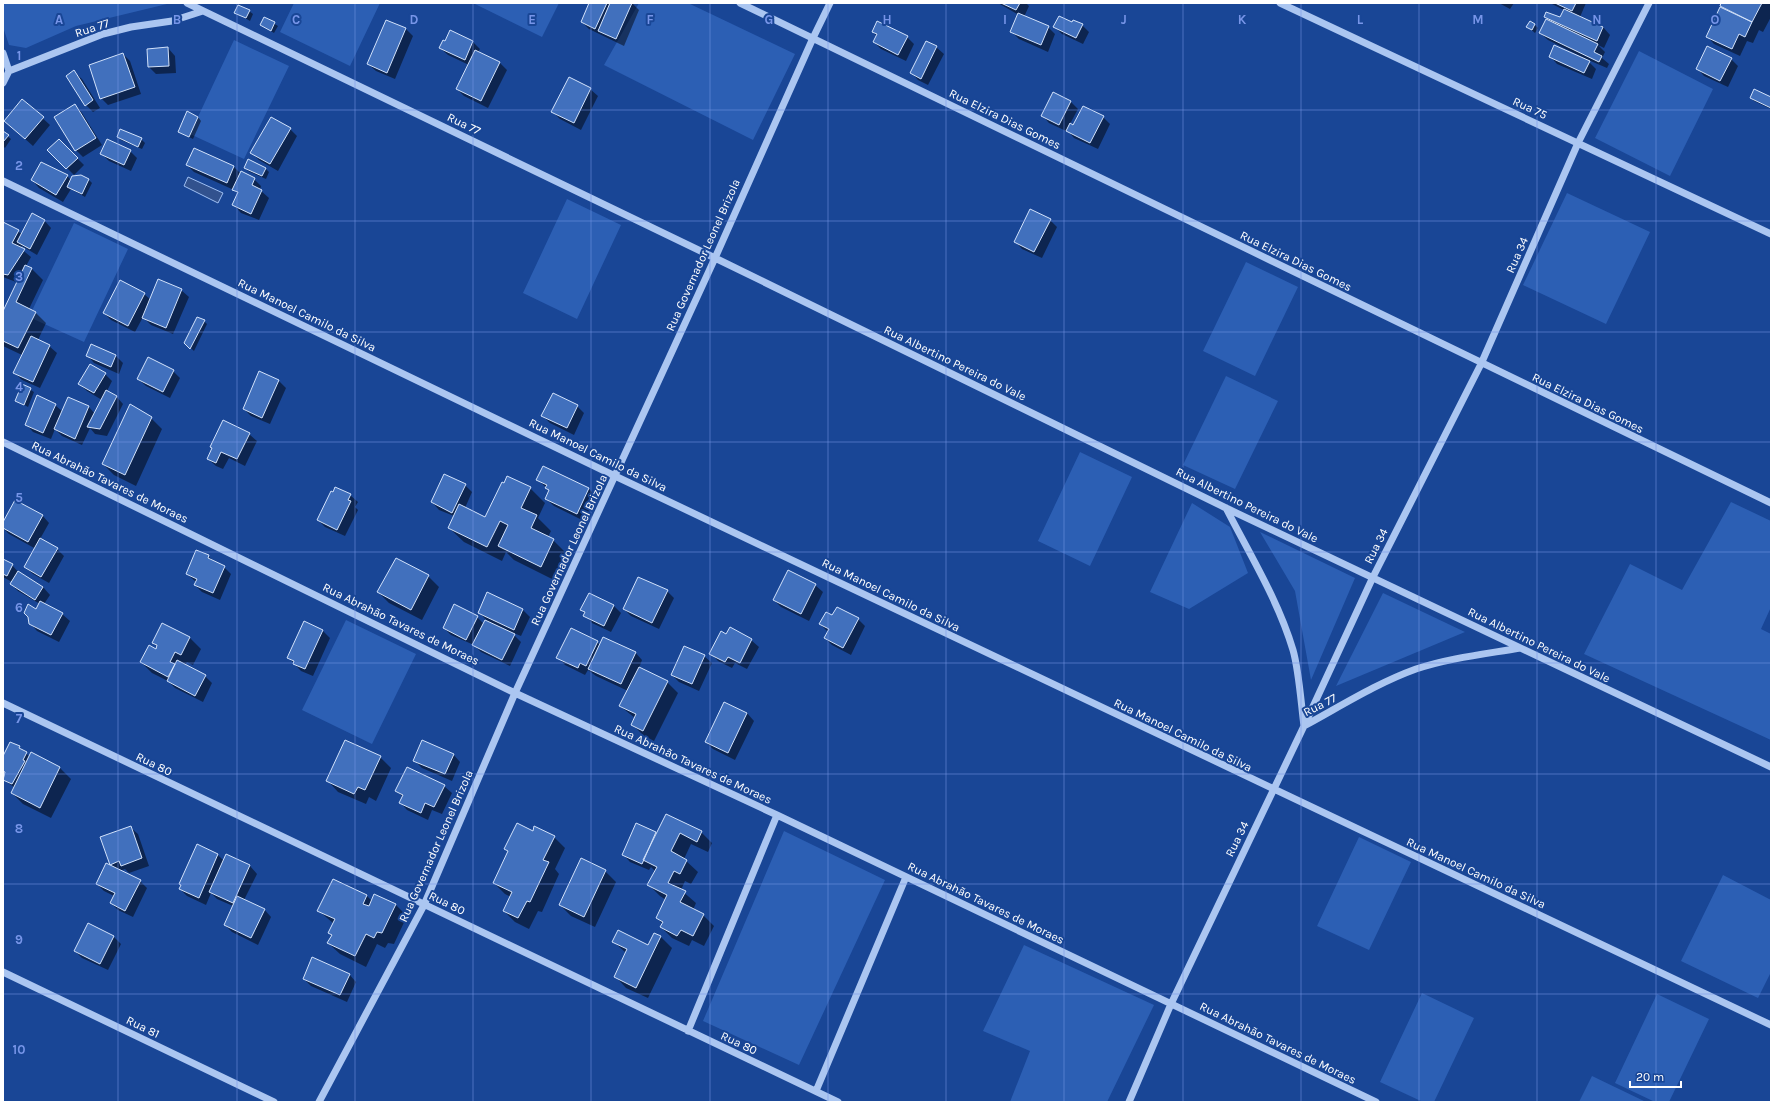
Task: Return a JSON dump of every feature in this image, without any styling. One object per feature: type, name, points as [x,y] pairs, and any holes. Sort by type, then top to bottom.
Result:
[{"type":"street","name":"Rua 77","points":[[187,3],[715,258]]},
{"type":"street","name":"Rua Elzira Dias Gomes","points":[[740,3],[1771,504]]},
{"type":"street","name":"Rua Governador Leonel Brizola","points":[[319,1102],[424,905],[516,693],[830,3]]},
{"type":"street","name":"Rua 75","points":[[1280,3],[1771,234]]},
{"type":"street","name":"Rua 34","points":[[1128,1102],[1171,1004],[1304,726],[1373,577],[1481,364],[1578,143],[1649,3]]},
{"type":"street","name":"Rua 77","points":[[9,72],[103,34],[131,27],[172,22],[204,10]]},
{"type":"street","points":[[3,53],[9,72],[3,83]]},
{"type":"street","name":"Rua Manoel Camilo da Silva","points":[[3,181],[615,476],[1273,790],[1771,1025]]},
{"type":"street","name":"Rua Albertino Pereira do Vale","points":[[715,258],[1226,508],[1771,767]]},
{"type":"street","name":"Rua Abrahão Tavares de Moraes","points":[[3,442],[516,693],[777,815],[1376,1102]]},
{"type":"street","name":"Rua 77","points":[[1226,508],[1273,596],[1283,620],[1294,652],[1304,726],[1375,688],[1415,670],[1447,660],[1520,648]]},
{"type":"street","name":"Rua 80","points":[[3,704],[838,1102]]},
{"type":"street","points":[[688,1031],[777,815]]},
{"type":"street","points":[[816,1091],[906,877]]},
{"type":"street","name":"Rua 81","points":[[3,972],[274,1102]]},
{"type":"shaded area","points":[[3,3],[167,4],[76,26],[26,48],[9,45],[3,27]]},
{"type":"shaded area","points":[[294,3],[380,3],[350,66],[280,32]]},
{"type":"shaded area","points":[[473,3],[559,3],[542,37]]},
{"type":"shaded area","points":[[639,3],[688,3],[795,54],[753,140],[604,65]]},
{"type":"shaded area","points":[[234,40],[289,66],[244,159],[190,134]]},
{"type":"shaded area","points":[[1639,51],[1713,89],[1670,176],[1595,138]]},
{"type":"shaded area","points":[[188,177],[223,193],[218,203],[184,186]]},
{"type":"shaded area","points":[[1567,193],[1650,232],[1606,324],[1523,285]]},
{"type":"shaded area","points":[[567,199],[621,225],[577,319],[523,293]]},
{"type":"shaded area","points":[[74,223],[128,249],[84,342],[29,317]]},
{"type":"shaded area","points":[[1246,262],[1298,287],[1255,376],[1203,351]]},
{"type":"shaded area","points":[[1226,376],[1278,401],[1235,489],[1183,465]]},
{"type":"shaded area","points":[[1080,452],[1132,477],[1090,566],[1038,541]]},
{"type":"shaded area","points":[[1731,502],[1771,521],[1771,607],[1761,629],[1771,634],[1771,740],[1584,654],[1630,564],[1682,590]]},
{"type":"shaded area","points":[[1192,503],[1230,527],[1248,573],[1189,609],[1150,592]]},
{"type":"shaded area","points":[[1260,532],[1355,578],[1311,680],[1295,591]]},
{"type":"shaded area","points":[[1383,593],[1465,632],[1336,686]]},
{"type":"shaded area","points":[[346,620],[416,654],[372,744],[302,710]]},
{"type":"shaded area","points":[[784,831],[885,880],[799,1065],[703,1021]]},
{"type":"shaded area","points":[[1359,837],[1411,862],[1369,950],[1317,926]]},
{"type":"shaded area","points":[[1723,875],[1771,900],[1771,972],[1758,998],[1681,961]]},
{"type":"shaded area","points":[[1024,945],[1154,1005],[1107,1102],[1010,1102],[1030,1051],[983,1031]]},
{"type":"shaded area","points":[[1422,993],[1474,1018],[1434,1102],[1423,1102],[1380,1082]]},
{"type":"shaded area","points":[[1657,994],[1709,1019],[1669,1102],[1655,1102],[1615,1083]]},
{"type":"shaded area","points":[[1592,1076],[1646,1102],[1579,1102]]},
{"type":"building","points":[[589,3],[607,3],[595,29],[581,22]]},
{"type":"building","points":[[610,3],[632,3],[616,39],[598,31]]},
{"type":"building","points":[[1001,3],[1020,3],[1016,10]]},
{"type":"building","points":[[1555,3],[1576,3],[1572,11]]},
{"type":"building","points":[[1721,3],[1762,3],[1752,22],[1720,6]]},
{"type":"building","points":[[238,5],[250,10],[246,18],[234,13]]},
{"type":"building","points":[[1720,7],[1752,22],[1745,37],[1739,34],[1732,49],[1706,37]]},
{"type":"building","points":[[1564,9],[1603,27],[1597,41],[1544,17],[1546,12],[1560,17]]},
{"type":"building","points":[[1018,13],[1049,26],[1041,45],[1010,32]]},
{"type":"building","points":[[1059,16],[1072,22],[1073,20],[1083,24],[1076,38],[1053,27]]},
{"type":"building","points":[[264,17],[275,22],[271,31],[260,25]]},
{"type":"building","points":[[1546,19],[1598,44],[1594,52],[1602,56],[1599,62],[1539,33]]},
{"type":"building","points":[[386,20],[406,28],[387,73],[367,64]]},
{"type":"building","points":[[877,21],[908,36],[898,55],[873,42],[877,34],[872,32]]},
{"type":"building","points":[[1530,21],[1535,24],[1532,30],[1526,27]]},
{"type":"building","points":[[450,30],[473,41],[465,60],[439,48],[443,40],[445,41]]},
{"type":"building","points":[[926,41],[937,46],[921,79],[910,73]]},
{"type":"building","points":[[1554,45],[1590,61],[1584,73],[1549,57]]},
{"type":"building","points":[[1707,46],[1732,58],[1720,81],[1696,69]]},
{"type":"building","points":[[168,47],[169,66],[148,67],[147,49]]},
{"type":"building","points":[[475,50],[500,62],[481,101],[456,89]]},
{"type":"building","points":[[123,53],[135,87],[100,99],[89,65]]},
{"type":"building","points":[[74,70],[93,100],[85,106],[66,76]]},
{"type":"building","points":[[569,77],[591,88],[574,123],[551,112]]},
{"type":"building","points":[[1754,89],[1771,97],[1771,108],[1750,98]]},
{"type":"building","points":[[1053,92],[1071,101],[1059,125],[1041,116]]},
{"type":"building","points":[[22,99],[44,117],[25,139],[4,121]]},
{"type":"building","points":[[75,104],[96,138],[75,151],[54,117]]},
{"type":"building","points":[[1083,106],[1104,116],[1090,143],[1066,131],[1070,123],[1073,125]]},
{"type":"building","points":[[187,111],[198,117],[189,137],[178,132]]},
{"type":"building","points":[[271,117],[291,128],[270,164],[250,153]]},
{"type":"building","points":[[120,129],[142,138],[138,147],[117,137]]},
{"type":"building","points":[[3,131],[9,135],[3,142]]},
{"type":"building","points":[[59,139],[78,158],[66,169],[47,150]]},
{"type":"building","points":[[107,139],[131,150],[124,165],[100,154]]},
{"type":"building","points":[[194,148],[234,166],[227,183],[186,165]]},
{"type":"building","points":[[248,159],[266,168],[262,176],[244,168]]},
{"type":"building","points":[[41,162],[68,175],[56,195],[31,180]]},
{"type":"building","points":[[241,171],[255,178],[252,185],[262,190],[251,214],[232,205],[238,192],[232,190]]},
{"type":"building","points":[[81,175],[89,179],[82,194],[67,187],[72,176]]},
{"type":"building","points":[[1030,209],[1051,219],[1034,252],[1014,242]]},
{"type":"building","points":[[32,213],[45,220],[30,249],[17,242]]},
{"type":"building","points":[[3,222],[19,230],[12,243],[25,249],[8,275],[3,274]]},
{"type":"building","points":[[25,265],[32,268],[16,302],[36,312],[18,348],[3,341],[3,311]]},
{"type":"building","points":[[158,279],[182,289],[166,328],[142,318]]},
{"type":"building","points":[[120,280],[145,293],[128,326],[103,313]]},
{"type":"building","points":[[197,317],[205,320],[190,349],[184,343]]},
{"type":"building","points":[[31,336],[50,345],[33,382],[13,373]]},
{"type":"building","points":[[91,344],[116,355],[111,367],[86,356]]},
{"type":"building","points":[[148,357],[174,370],[163,392],[137,379]]},
{"type":"building","points":[[90,364],[106,373],[94,393],[78,384]]},
{"type":"building","points":[[259,371],[279,380],[262,418],[243,409]]},
{"type":"building","points":[[22,384],[31,388],[24,405],[15,401]]},
{"type":"building","points":[[106,390],[117,396],[100,429],[87,427]]},
{"type":"building","points":[[553,393],[578,405],[567,428],[541,416]]},
{"type":"building","points":[[37,395],[56,404],[43,433],[25,425]]},
{"type":"building","points":[[68,397],[89,406],[75,439],[54,429]]},
{"type":"building","points":[[130,404],[152,417],[125,475],[102,464]]},
{"type":"building","points":[[223,420],[250,433],[237,459],[221,452],[216,463],[207,459],[212,448],[210,447]]},
{"type":"building","points":[[543,466],[589,488],[577,514],[545,499],[549,490],[545,488],[547,485],[536,480]]},
{"type":"building","points":[[444,474],[466,484],[452,513],[431,502]]},
{"type":"building","points":[[507,476],[531,487],[521,508],[537,515],[531,528],[554,539],[541,567],[498,546],[508,525],[500,521],[487,547],[448,528],[459,504],[485,517],[502,482],[504,483]]},
{"type":"building","points":[[335,487],[351,494],[348,500],[351,501],[337,530],[317,520],[331,491],[333,492]]},
{"type":"building","points":[[15,500],[43,515],[28,542],[3,528],[3,522]]},
{"type":"building","points":[[40,538],[58,548],[41,577],[24,567]]},
{"type":"building","points":[[196,550],[209,555],[208,558],[225,566],[213,593],[194,585],[197,579],[186,574]]},
{"type":"building","points":[[396,558],[429,575],[411,610],[377,592]]},
{"type":"building","points":[[3,559],[13,564],[7,576],[3,574]]},
{"type":"building","points":[[788,570],[816,584],[801,614],[773,600]]},
{"type":"building","points":[[18,571],[43,587],[35,600],[10,584]]},
{"type":"building","points":[[638,577],[668,590],[652,623],[623,609]]},
{"type":"building","points":[[487,592],[523,609],[514,630],[478,613]]},
{"type":"building","points":[[589,593],[614,605],[604,626],[583,616],[585,612],[580,610]]},
{"type":"building","points":[[40,601],[63,613],[51,635],[29,624],[28,617],[24,613],[28,604],[36,609]]},
{"type":"building","points":[[454,604],[478,616],[466,640],[443,628]]},
{"type":"building","points":[[837,607],[859,618],[843,648],[824,638],[829,629],[819,624],[826,612],[832,615]]},
{"type":"building","points":[[485,620],[515,634],[502,660],[472,645]]},
{"type":"building","points":[[304,621],[323,630],[305,669],[293,664],[294,661],[287,658]]},
{"type":"building","points":[[162,623],[190,637],[181,655],[175,652],[170,662],[175,664],[168,677],[140,662],[149,645],[156,649],[157,645],[152,643]]},
{"type":"building","points":[[730,627],[752,639],[740,663],[728,657],[725,662],[709,654],[721,631],[726,634]]},
{"type":"building","points":[[571,628],[598,641],[586,666],[580,663],[578,668],[556,658]]},
{"type":"building","points":[[603,637],[636,652],[621,684],[588,669]]},
{"type":"building","points":[[684,646],[705,655],[692,684],[671,675]]},
{"type":"building","points":[[177,660],[206,675],[195,696],[167,681]]},
{"type":"building","points":[[639,667],[668,681],[643,731],[631,725],[636,714],[619,706]]},
{"type":"building","points":[[724,702],[747,713],[728,753],[705,742]]},
{"type":"building","points":[[345,740],[381,756],[365,790],[358,787],[354,794],[326,781]]},
{"type":"building","points":[[422,740],[454,754],[445,774],[413,761]]},
{"type":"building","points":[[10,742],[20,746],[19,748],[27,752],[23,760],[25,761],[12,784],[3,780],[5,772],[3,771],[3,756]]},
{"type":"building","points":[[31,752],[60,767],[40,808],[11,793]]},
{"type":"building","points":[[407,767],[445,785],[434,807],[425,803],[421,813],[399,803],[403,795],[395,791]]},
{"type":"building","points":[[666,814],[702,831],[697,842],[680,833],[671,851],[687,860],[680,874],[674,871],[668,883],[686,891],[680,902],[704,914],[693,936],[681,930],[677,936],[660,927],[663,922],[656,918],[667,895],[647,885],[657,867],[643,860]]},
{"type":"building","points":[[517,823],[533,831],[534,826],[555,836],[543,860],[549,862],[530,902],[527,901],[518,918],[503,911],[512,892],[493,883],[508,851],[504,849]]},
{"type":"building","points":[[636,823],[656,832],[642,864],[622,855]]},
{"type":"building","points":[[131,826],[142,858],[121,866],[119,861],[110,865],[100,837]]},
{"type":"building","points":[[197,844],[218,854],[199,898],[179,889],[181,885],[179,884]]},
{"type":"building","points":[[226,854],[250,865],[233,903],[209,892]]},
{"type":"building","points":[[581,858],[606,870],[584,917],[559,905]]},
{"type":"building","points":[[106,863],[141,880],[125,911],[110,903],[115,893],[96,884]]},
{"type":"building","points":[[333,879],[367,895],[363,904],[369,906],[374,894],[396,904],[382,933],[377,932],[374,938],[366,934],[355,956],[327,943],[332,935],[328,933],[335,919],[317,911]]},
{"type":"building","points":[[237,896],[265,909],[251,938],[224,925]]},
{"type":"building","points":[[88,923],[114,936],[100,964],[74,951]]},
{"type":"building","points":[[618,930],[648,945],[654,933],[661,936],[636,988],[614,977],[627,949],[612,942]]},
{"type":"building","points":[[312,957],[350,974],[340,995],[303,979]]}]
